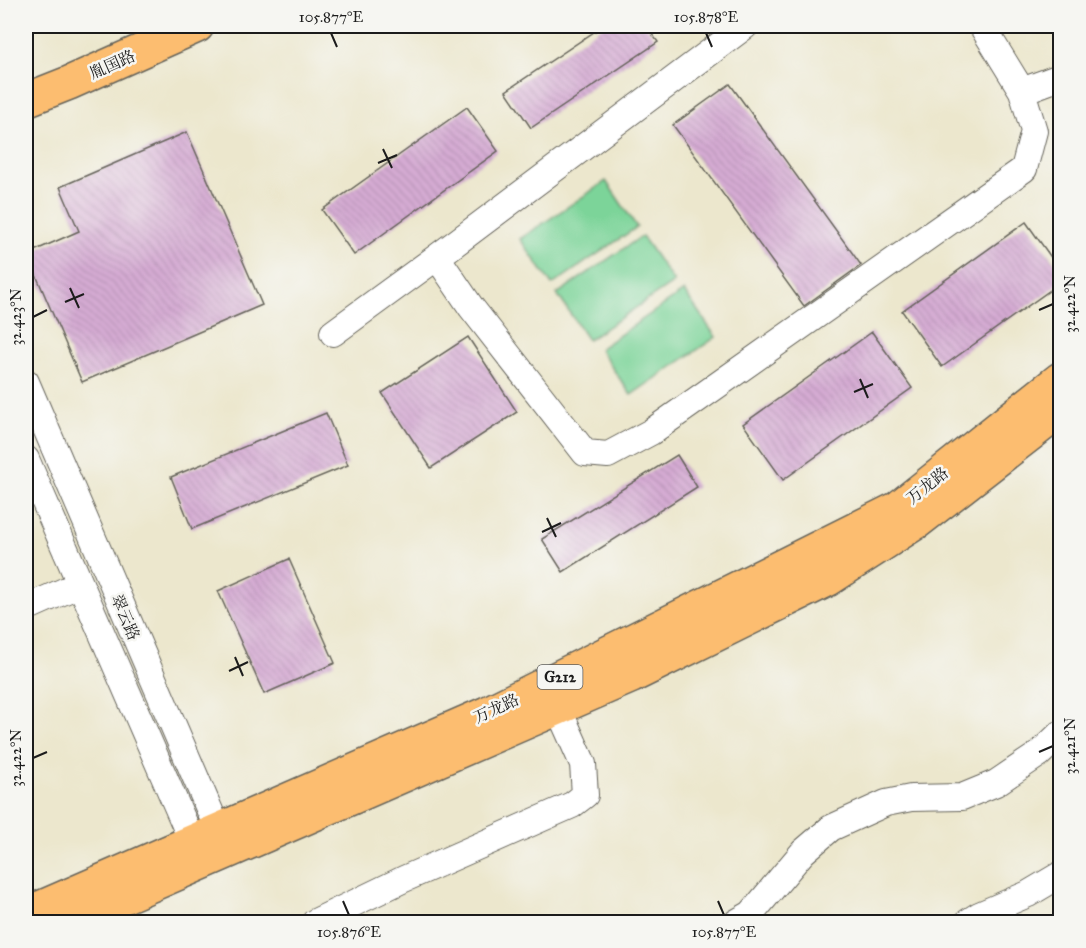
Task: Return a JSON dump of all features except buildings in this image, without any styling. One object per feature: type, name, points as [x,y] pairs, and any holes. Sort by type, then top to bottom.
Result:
[{"type":"main road","name":"胤国路","points":[[26,100],[197,26]]},
{"type":"main road","name":"万龙路","points":[[66,922],[209,847],[487,713],[898,508],[1060,379]]},
{"type":"main road","name":"万龙路","points":[[26,914],[209,847],[558,708],[632,676],[829,579],[917,522],[1060,411]]},
{"type":"street","points":[[333,333],[745,26]]},
{"type":"street","points":[[437,257],[471,307],[585,453],[608,455],[660,426],[1024,169],[1034,131],[1022,91],[982,26]]},
{"type":"street","points":[[1022,91],[1060,77]]},
{"type":"street","name":"翠云路","points":[[26,382],[209,847]]},
{"type":"street","name":"翠云路","points":[[26,459],[80,584],[209,847]]},
{"type":"street","points":[[26,608],[80,584]]},
{"type":"street","points":[[315,922],[404,879],[572,806],[585,795],[583,764],[558,708]]},
{"type":"street","points":[[737,922],[752,914],[803,852],[831,828],[886,803],[911,798],[962,797],[996,783],[1039,754],[1060,734]]},
{"type":"street","points":[[968,922],[1028,894],[1060,875]]},
{"type":"green space","points":[[606,181],[637,227],[552,285],[520,239]]},
{"type":"green space","points":[[642,236],[674,282],[588,340],[557,294]]},
{"type":"green space","points":[[684,291],[716,337],[631,395],[599,349]]}]
